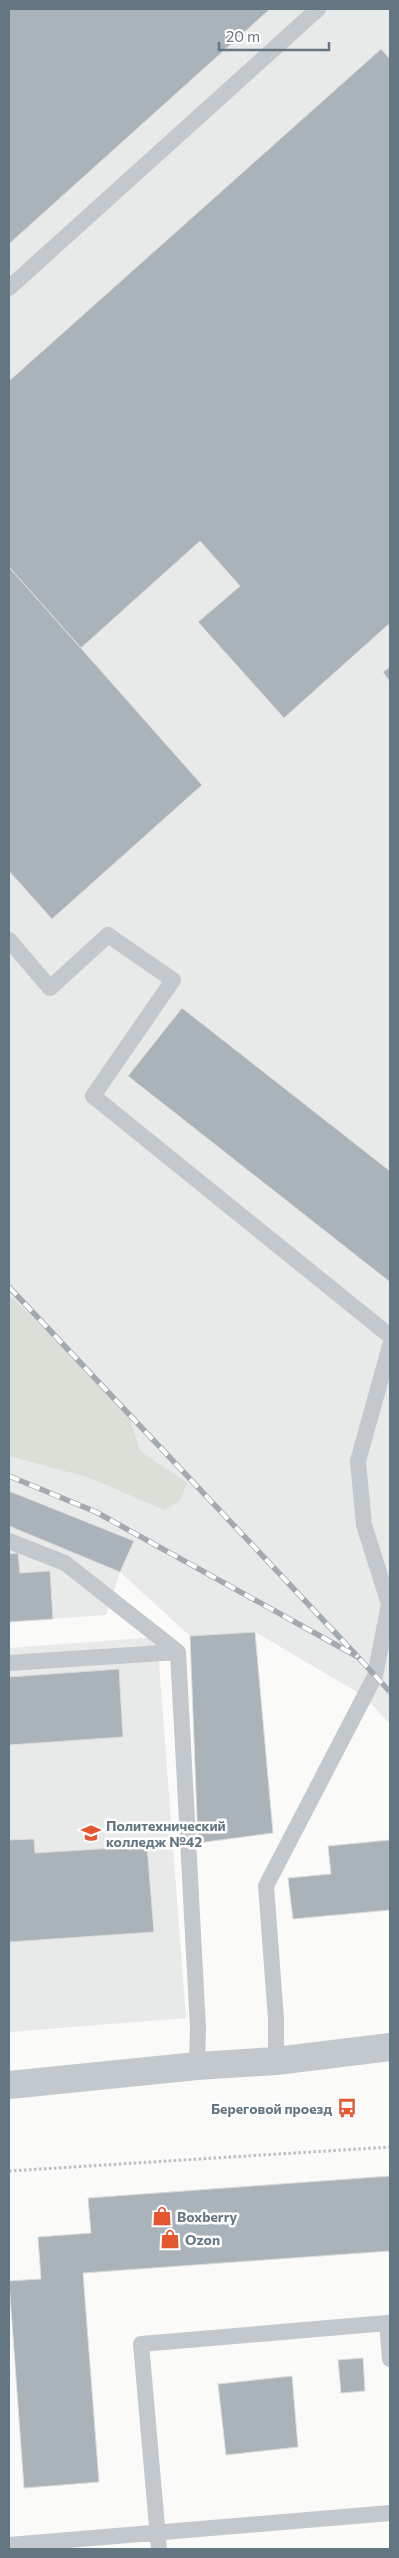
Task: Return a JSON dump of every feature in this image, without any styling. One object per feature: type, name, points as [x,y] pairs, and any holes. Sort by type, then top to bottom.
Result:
[{"type":"street","points":[[9,2085],[197,2066],[276,2061],[390,2047]]},
{"type":"lane","points":[[9,288],[318,9]]},
{"type":"lane","points":[[9,940],[50,988],[108,935],[173,980],[92,1096],[390,1336]]},
{"type":"lane","points":[[276,2061],[276,2019],[266,1886],[375,1676],[389,1604],[364,1525],[358,1461],[390,1346]]},
{"type":"lane","points":[[9,1541],[65,1563],[178,1652],[198,2028],[197,2066]]},
{"type":"lane","points":[[9,1663],[178,1652]]},
{"type":"lane","points":[[159,2549],[141,2344],[387,2324],[390,2359]]},
{"type":"lane","points":[[9,2545],[390,2513]]},
{"type":"path","points":[[9,2171],[390,2147]]},
{"type":"shaded area","points":[[9,9],[390,9],[390,1724],[364,1696],[255,1632],[190,1636],[120,1572],[106,1615],[9,1622]]},
{"type":"shaded area","points":[[9,1295],[105,1385],[128,1413],[140,1451],[187,1483],[180,1500],[165,1510],[87,1477],[9,1456]]},
{"type":"shaded area","name":"Политехнический колледж №42","points":[[157,1637],[186,2018],[9,2032],[9,1648]]},
{"type":"building","points":[[9,9],[270,9],[9,244]]},
{"type":"building","points":[[381,49],[390,59],[390,623],[284,718],[198,622],[240,586],[200,541],[81,648],[9,567],[9,381]]},
{"type":"building","points":[[9,567],[202,785],[52,919],[9,871]]},
{"type":"building","points":[[390,667],[390,682],[383,672]]},
{"type":"building","points":[[182,1008],[390,1171],[390,1282],[128,1076]]},
{"type":"building","points":[[9,1491],[134,1541],[120,1572],[9,1526]]},
{"type":"building","points":[[18,1553],[20,1573],[50,1571],[53,1619],[9,1622],[9,1554]]},
{"type":"building","points":[[255,1632],[273,1833],[198,1843],[190,1636]]},
{"type":"building","points":[[119,1669],[123,1737],[9,1745],[9,1677]]},
{"type":"building","points":[[34,1839],[35,1853],[147,1846],[154,1932],[9,1942],[9,1840]]},
{"type":"building","points":[[390,1840],[390,1910],[293,1919],[288,1878],[331,1874],[328,1846]]},
{"type":"building","points":[[390,2176],[390,2251],[83,2273],[99,2482],[24,2488],[9,2281],[41,2279],[38,2237],[91,2233],[88,2198]]},
{"type":"building","points":[[363,2358],[365,2391],[341,2393],[338,2360]]},
{"type":"building","points":[[292,2376],[298,2447],[226,2455],[218,2384]]},
{"type":"railway","points":[[9,1287],[358,1657]]},
{"type":"railway","points":[[9,1476],[96,1512],[358,1657],[390,1692]]},
{"type":"place","name":"Политехнический колледж №42","points":[[91,1833]]},
{"type":"place","name":"Береговой проезд","points":[[347,2108]]},
{"type":"place","name":"Boxberry","points":[[162,2216]]},
{"type":"place","name":"Ozon","points":[[170,2239]]}]
